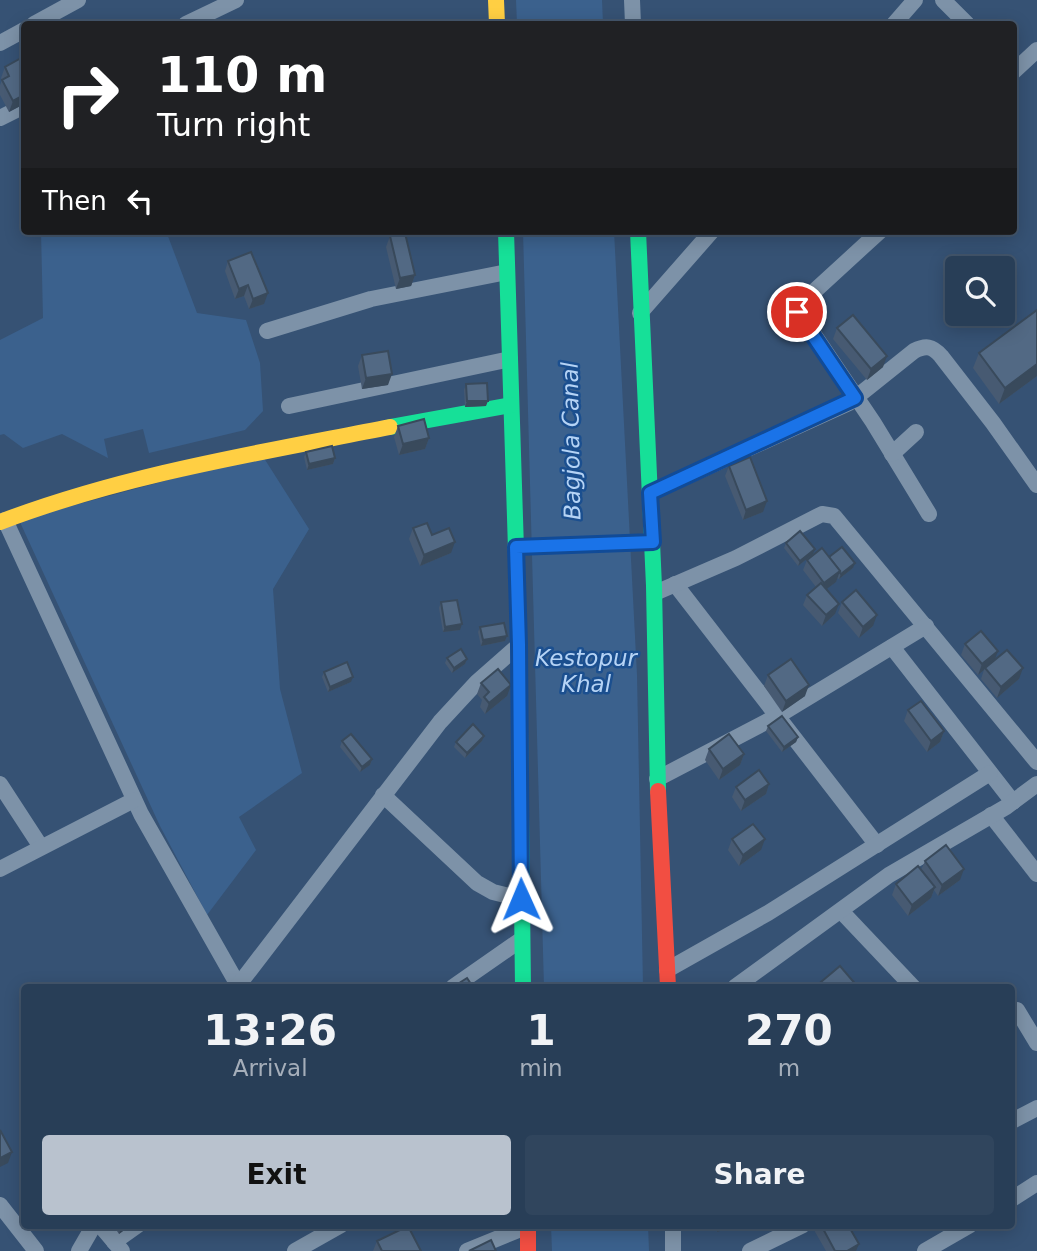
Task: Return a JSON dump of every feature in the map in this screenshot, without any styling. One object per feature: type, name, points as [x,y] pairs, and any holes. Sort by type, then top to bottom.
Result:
[{"type":"street","points":[[40,21],[78,0]]},
{"type":"street","points":[[192,21],[236,0]]},
{"type":"street","points":[[496,0],[497,21]]},
{"type":"street","points":[[632,0],[633,21]]},
{"type":"street","points":[[897,21],[915,0]]},
{"type":"street","points":[[943,0],[964,21]]},
{"type":"street","points":[[0,43],[21,32]]},
{"type":"street","points":[[1017,68],[1037,50]]},
{"type":"street","points":[[0,118],[21,108]]},
{"type":"street","points":[[506,235],[519,645],[523,984]]},
{"type":"street","points":[[638,235],[639,313],[653,542],[657,779],[668,979]]},
{"type":"street","points":[[639,313],[708,235]]},
{"type":"street","points":[[876,235],[796,308],[929,514]]},
{"type":"street","points":[[267,331],[371,299],[507,272]]},
{"type":"street","points":[[650,493],[855,398],[924,346],[933,348],[993,423],[1037,485]]},
{"type":"street","points":[[289,406],[510,359]]},
{"type":"street","points":[[236,984],[135,800],[2,521],[148,475],[254,452],[511,405]]},
{"type":"street","points":[[892,454],[916,432]]},
{"type":"street","points":[[654,593],[736,558],[822,514],[830,514],[1037,762]]},
{"type":"street","points":[[516,547],[653,542]]},
{"type":"street","points":[[675,584],[877,845]]},
{"type":"street","points":[[657,779],[778,716],[926,626]]},
{"type":"street","points":[[239,984],[440,722],[477,682],[519,645]]},
{"type":"street","points":[[892,647],[1013,802]]},
{"type":"street","points":[[668,979],[990,773]]},
{"type":"street","points":[[0,784],[41,847]]},
{"type":"street","points":[[739,984],[889,875],[992,815],[1037,784]]},
{"type":"street","points":[[383,795],[477,883],[493,892],[521,899]]},
{"type":"street","points":[[0,869],[135,800]]},
{"type":"street","points":[[992,815],[1037,874]]},
{"type":"street","points":[[841,911],[910,984]]},
{"type":"street","points":[[457,984],[522,939]]},
{"type":"street","points":[[1017,1010],[1037,1043]]},
{"type":"street","points":[[1015,1116],[1037,1108]]},
{"type":"street","points":[[1015,1197],[1037,1183]]},
{"type":"street","points":[[0,1205],[36,1251]]},
{"type":"street","points":[[79,1251],[92,1229]]},
{"type":"street","points":[[103,1229],[118,1246],[134,1229]]},
{"type":"street","points":[[295,1251],[334,1229]]},
{"type":"street","points":[[467,1251],[521,1229]]},
{"type":"street","points":[[528,1229],[528,1251]]},
{"type":"street","points":[[673,1229],[673,1251]]},
{"type":"street","points":[[750,1251],[795,1229]]},
{"type":"street","points":[[925,1251],[963,1229]]},
{"type":"water","points":[[516,0],[602,0],[603,21],[517,21]]},
{"type":"water","points":[[41,235],[168,235],[197,313],[246,320],[260,363],[263,411],[245,430],[149,453],[143,429],[104,439],[108,458],[62,434],[23,448],[4,434],[0,435],[0,340],[43,318]]},
{"type":"water","name":"Kestopur Khal","points":[[523,235],[614,235],[637,675],[643,984],[544,984]]},
{"type":"water","points":[[262,455],[309,529],[273,589],[280,689],[302,773],[239,817],[256,850],[207,915],[160,826],[19,520]]},
{"type":"water","points":[[551,1229],[648,1229],[649,1251],[552,1251]]},
{"type":"building","points":[[21,58],[21,97],[13,101],[2,80],[9,76],[5,67]]},
{"type":"building","points":[[405,235],[415,275],[400,278],[390,236]]},
{"type":"building","points":[[251,252],[268,293],[253,299],[248,285],[239,289],[228,261]]},
{"type":"building","points":[[1037,310],[1037,364],[1005,388],[979,353]]},
{"type":"building","points":[[853,315],[887,356],[871,369],[837,328]]},
{"type":"building","points":[[388,351],[392,374],[366,378],[362,355]]},
{"type":"building","points":[[487,383],[488,401],[467,401],[466,384]]},
{"type":"building","points":[[424,419],[429,438],[403,444],[398,426]]},
{"type":"building","points":[[332,446],[335,458],[309,464],[306,452]]},
{"type":"building","points":[[750,457],[767,501],[746,510],[729,466]]},
{"type":"building","points":[[427,523],[432,535],[449,528],[455,542],[424,555],[413,528]]},
{"type":"building","points":[[800,531],[815,549],[800,561],[786,543]]},
{"type":"building","points":[[842,547],[855,563],[841,574],[829,557]]},
{"type":"building","points":[[822,548],[840,571],[824,583],[807,560]]},
{"type":"building","points":[[821,583],[839,604],[826,615],[807,595]]},
{"type":"building","points":[[856,590],[877,615],[863,627],[842,602]]},
{"type":"building","points":[[457,600],[462,624],[445,627],[441,602]]},
{"type":"building","points":[[504,623],[507,636],[483,640],[480,627]]},
{"type":"building","points":[[981,631],[998,651],[982,664],[965,644]]},
{"type":"building","points":[[461,649],[467,659],[454,668],[447,658]]},
{"type":"building","points":[[1007,650],[1023,668],[1001,687],[985,668]]},
{"type":"building","points":[[791,659],[809,685],[786,701],[768,675]]},
{"type":"building","points":[[347,662],[353,677],[330,687],[324,672]]},
{"type":"building","points":[[498,669],[511,685],[489,703],[484,697],[489,692],[481,683]]},
{"type":"building","points":[[921,701],[944,731],[931,741],[908,710]]},
{"type":"building","points":[[782,716],[798,737],[784,747],[768,726]]},
{"type":"building","points":[[473,724],[484,736],[467,753],[456,742]]},
{"type":"building","points":[[351,734],[372,759],[362,767],[342,741]]},
{"type":"building","points":[[729,734],[744,754],[723,769],[709,749]]},
{"type":"building","points":[[759,770],[769,784],[745,800],[736,787]]},
{"type":"building","points":[[753,824],[765,839],[743,855],[732,839]]},
{"type":"building","points":[[946,845],[964,869],[942,885],[925,861]]},
{"type":"building","points":[[918,866],[935,887],[912,905],[896,884]]},
{"type":"building","points":[[840,966],[855,984],[819,984]]},
{"type":"building","points":[[467,978],[471,984],[458,984]]},
{"type":"building","points":[[0,1130],[12,1152],[0,1158]]},
{"type":"building","points":[[402,1229],[410,1229],[421,1251],[382,1251],[377,1241]]},
{"type":"building","points":[[823,1229],[850,1229],[859,1244],[847,1251],[835,1251]]},
{"type":"building","points":[[491,1240],[496,1251],[469,1251]]},
{"type":"traffic: fast","points":[[506,235],[519,645],[523,984]]},
{"type":"traffic: fast","points":[[638,235],[654,586],[658,791]]},
{"type":"traffic: fast","points":[[390,427],[511,405]]},
{"type":"traffic: slow","points":[[496,0],[497,21]]},
{"type":"traffic: slow","points":[[0,522],[96,491],[193,466],[390,427]]},
{"type":"traffic: jam","points":[[658,791],[668,984]]},
{"type":"traffic: jam","points":[[528,1229],[528,1251]]},
{"type":"route","points":[[521,899],[516,547],[653,542],[650,493],[855,398],[797,312]]},
{"type":"water label","name":"Bagjola Canal","points":[[571,441]]}]
